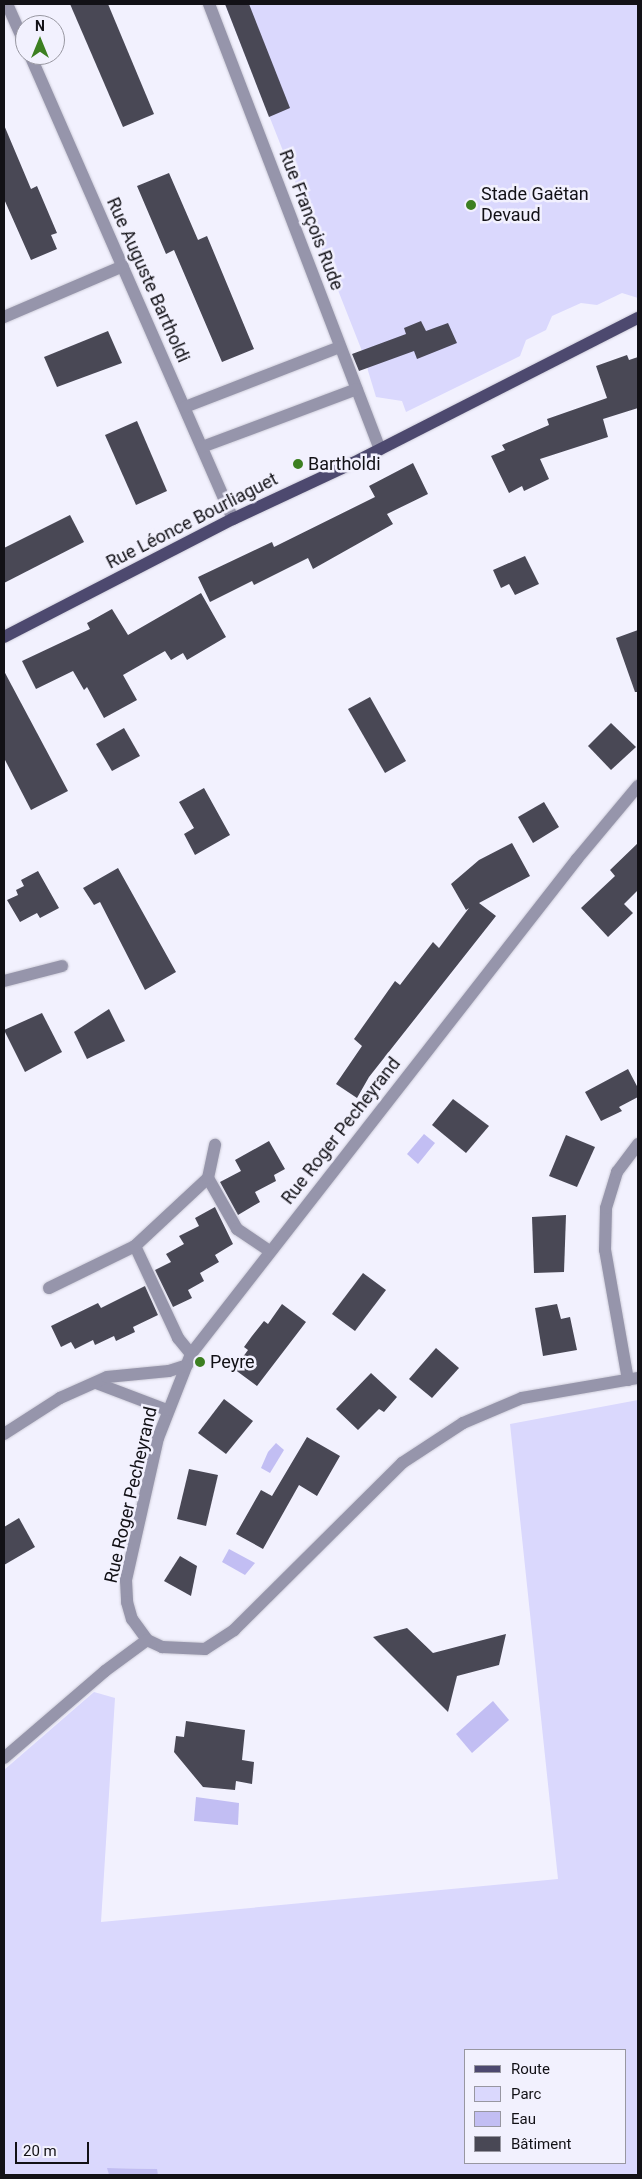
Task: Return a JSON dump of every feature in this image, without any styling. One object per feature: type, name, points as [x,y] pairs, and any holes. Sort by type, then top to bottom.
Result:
[{"type":"main road","name":"Rue Léonce Bourliaguet","points":[[4,637],[233,518],[380,449],[638,318]]},
{"type":"street","points":[[7,4],[15,22]]},
{"type":"street","name":"Rue François Rude","points":[[209,4],[380,449]]},
{"type":"street","name":"Rue Auguste Bartholdi","points":[[34,65],[233,518]]},
{"type":"street","points":[[4,317],[123,266]]},
{"type":"street","points":[[185,407],[340,347]]},
{"type":"street","points":[[202,447],[357,389]]},
{"type":"street","name":"Rue Roger Pecheyrand","points":[[147,1640],[132,1618],[127,1602],[126,1580],[166,1410],[189,1359],[270,1251],[577,859],[638,786]]},
{"type":"street","points":[[4,981],[62,966]]},
{"type":"street","points":[[4,1758],[105,1671],[147,1640],[179,1650],[205,1649],[234,1630],[402,1464],[463,1423],[522,1398],[633,1379],[605,1250],[606,1208],[617,1172],[638,1144]]},
{"type":"street","points":[[49,1288],[135,1246],[208,1178],[215,1145]]},
{"type":"street","points":[[208,1178],[237,1229],[270,1251]]},
{"type":"street","points":[[4,1434],[60,1398],[106,1377],[169,1371],[189,1359],[135,1246]]},
{"type":"street","points":[[96,1383],[166,1410]]},
{"type":"green space","name":"Stade Gaëtan Devaud","points":[[225,4],[638,4],[638,298],[622,293],[597,305],[581,303],[552,316],[546,330],[526,340],[520,356],[406,412],[402,401],[376,397],[362,351]]},
{"type":"green space","points":[[638,1400],[638,2175],[158,2175],[156,2169],[108,2168],[109,2175],[4,2175],[4,1770],[94,1692],[115,1698],[101,1922],[558,1879],[510,1424]]},
{"type":"shaded area","points":[[107,2168],[157,2169],[158,2175],[109,2175]]},
{"type":"water","points":[[424,1134],[435,1143],[418,1164],[407,1154]]},
{"type":"water","points":[[276,1443],[284,1450],[270,1473],[261,1468],[268,1452]]},
{"type":"water","points":[[229,1549],[255,1563],[245,1575],[222,1562]]},
{"type":"water","points":[[493,1701],[509,1720],[472,1753],[456,1734]]},
{"type":"water","points":[[196,1797],[239,1803],[238,1825],[194,1821]]},
{"type":"building","points":[[70,4],[108,4],[154,114],[123,127]]},
{"type":"building","points":[[225,4],[249,4],[290,108],[269,117]]},
{"type":"building","points":[[4,125],[31,189],[37,186],[57,233],[51,235],[57,249],[31,260],[4,199]]},
{"type":"building","points":[[169,173],[198,240],[207,236],[254,349],[222,362],[174,250],[166,254],[137,186]]},
{"type":"building","points":[[421,321],[426,331],[448,323],[457,343],[417,359],[414,351],[359,371],[352,354],[406,334],[404,328]]},
{"type":"building","points":[[108,331],[122,363],[57,387],[44,357]]},
{"type":"building","points":[[627,355],[629,360],[638,357],[638,408],[603,419],[608,437],[540,459],[549,479],[524,491],[522,486],[509,493],[491,456],[505,450],[502,445],[549,425],[547,419],[607,398],[596,366]]},
{"type":"building","points":[[137,421],[167,491],[136,505],[105,435]]},
{"type":"building","points":[[413,463],[428,494],[387,514],[393,524],[313,569],[308,558],[254,585],[252,581],[210,602],[198,577],[272,542],[274,547],[375,497],[369,486]]},
{"type":"building","points":[[70,515],[84,542],[4,583],[4,548]]},
{"type":"building","points":[[525,556],[539,584],[515,595],[509,584],[501,588],[493,570]]},
{"type":"building","points":[[201,593],[226,637],[187,660],[183,653],[171,660],[165,651],[123,675],[137,700],[104,718],[87,687],[84,690],[73,671],[36,689],[22,661],[90,629],[87,623],[112,609],[128,635]]},
{"type":"building","points":[[638,630],[638,692],[635,692],[616,638]]},
{"type":"building","points":[[4,671],[68,791],[31,810],[4,758]]},
{"type":"building","points":[[370,697],[406,761],[385,773],[348,709]]},
{"type":"building","points":[[611,723],[636,747],[611,770],[588,746]]},
{"type":"building","points":[[124,728],[140,756],[112,771],[96,744]]},
{"type":"building","points":[[204,788],[230,835],[195,855],[184,834],[194,828],[179,802]]},
{"type":"building","points":[[544,802],[559,827],[533,843],[518,817]]},
{"type":"building","points":[[512,843],[530,876],[479,903],[496,916],[369,1077],[357,1098],[336,1084],[362,1046],[354,1039],[395,981],[400,985],[433,942],[439,948],[469,908],[466,910],[451,884],[479,860]]},
{"type":"building","points":[[638,843],[638,890],[624,904],[633,913],[608,937],[581,908],[615,876],[610,870]]},
{"type":"building","points":[[118,868],[176,972],[145,990],[100,902],[94,905],[83,888]]},
{"type":"building","points":[[38,871],[59,908],[40,918],[37,913],[20,922],[7,900],[18,895],[16,890],[24,886],[21,880]]},
{"type":"building","points":[[109,1009],[125,1041],[87,1059],[74,1032]]},
{"type":"building","points":[[42,1013],[62,1052],[25,1072],[4,1030]]},
{"type":"building","points":[[628,1069],[638,1088],[638,1097],[619,1107],[622,1111],[601,1121],[585,1092]]},
{"type":"building","points":[[453,1099],[489,1126],[466,1153],[432,1125]]},
{"type":"building","points":[[566,1135],[595,1147],[577,1187],[549,1176]]},
{"type":"building","points":[[269,1141],[285,1169],[274,1175],[276,1181],[255,1192],[260,1202],[238,1215],[220,1182],[241,1171],[235,1160]]},
{"type":"building","points":[[215,1207],[233,1244],[215,1255],[219,1262],[200,1273],[204,1281],[188,1290],[192,1298],[173,1307],[155,1270],[171,1262],[166,1254],[184,1244],[179,1236],[199,1226],[195,1218]]},
{"type":"building","points":[[566,1215],[564,1272],[534,1273],[532,1217]]},
{"type":"building","points":[[363,1273],[386,1290],[355,1331],[332,1314]]},
{"type":"building","points":[[145,1286],[158,1315],[133,1327],[135,1332],[116,1341],[114,1336],[95,1345],[93,1340],[75,1349],[71,1342],[61,1347],[51,1326],[98,1303],[101,1308]]},
{"type":"building","points":[[282,1304],[306,1322],[257,1386],[234,1369],[248,1350],[244,1347],[252,1336],[264,1321],[268,1324]]},
{"type":"building","points":[[557,1304],[561,1319],[570,1317],[577,1350],[543,1356],[535,1308]]},
{"type":"building","points":[[436,1348],[459,1368],[432,1398],[409,1379]]},
{"type":"building","points":[[371,1373],[397,1397],[384,1412],[379,1409],[358,1430],[336,1409]]},
{"type":"building","points":[[224,1399],[253,1421],[226,1454],[198,1433]]},
{"type":"building","points":[[307,1437],[340,1456],[317,1496],[299,1485],[263,1549],[236,1534],[261,1490],[272,1496]]},
{"type":"building","points":[[189,1469],[218,1475],[206,1526],[177,1519]]},
{"type":"building","points":[[19,1518],[35,1547],[4,1565],[4,1527]]},
{"type":"building","points":[[180,1556],[197,1566],[191,1596],[164,1581]]},
{"type":"building","points":[[407,1628],[433,1653],[506,1634],[499,1665],[457,1676],[448,1712],[373,1637]]},
{"type":"building","points":[[186,1721],[245,1730],[242,1760],[254,1762],[252,1784],[236,1781],[235,1790],[203,1787],[174,1752],[176,1736],[184,1737]]},
{"type":"place","name":"Stade Gaëtan Devaud","points":[[471,205]]},
{"type":"place","name":"Bartholdi","points":[[298,464]]},
{"type":"place","name":"Peyre","points":[[200,1362]]}]
